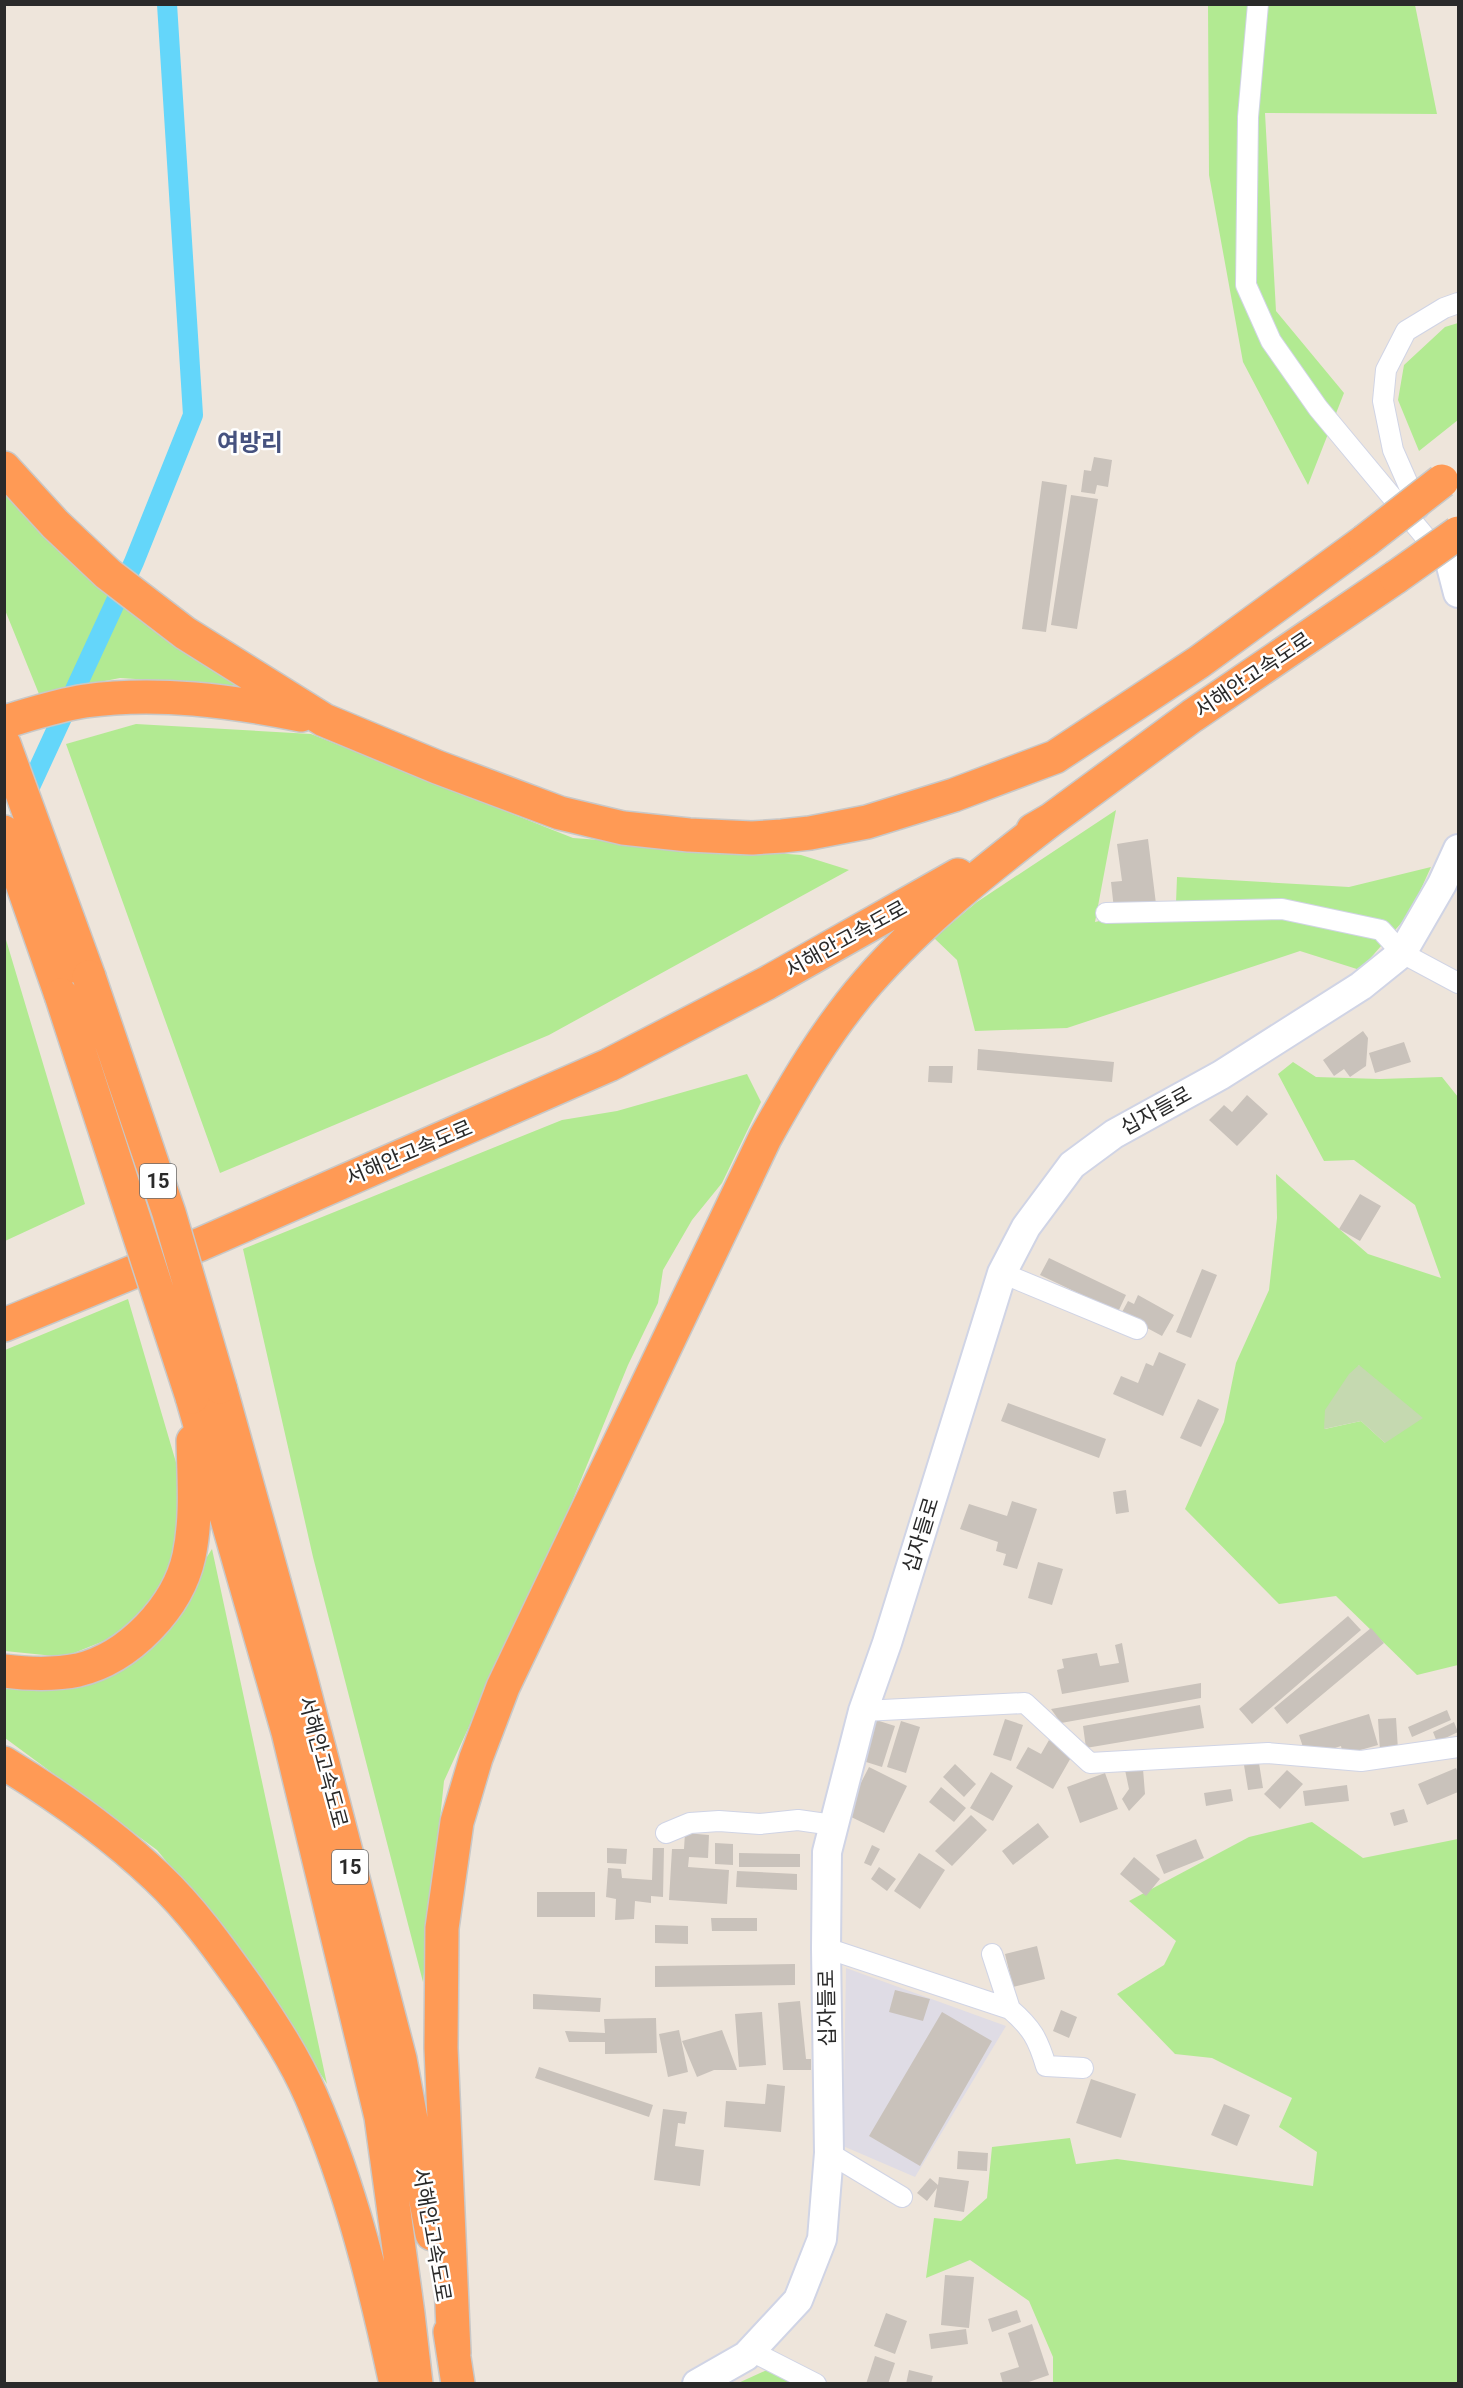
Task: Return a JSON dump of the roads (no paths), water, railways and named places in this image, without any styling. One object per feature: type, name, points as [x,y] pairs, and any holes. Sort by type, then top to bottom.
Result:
[{"type":"highway","points":[[4,468],[55,524],[108,574],[184,633],[324,720]]},
{"type":"highway","name":"서해안고속도로","points":[[324,720],[526,801],[591,821],[623,828],[689,836],[752,838],[819,831],[897,814],[1055,757],[1199,662],[1365,541],[1450,474]]},
{"type":"highway","name":"서해안고속도로","points":[[4,1325],[201,1244],[609,1065],[905,906],[1052,819],[1191,716],[1396,578],[1451,556]]},
{"type":"highway","points":[[4,722],[84,701],[134,697],[196,699],[256,706],[324,720]]},
{"type":"highway","name":"서해안고속도로","points":[[4,744],[16,833],[61,995],[206,1392],[300,1675],[400,2059],[456,2368]]},
{"type":"highway","points":[[456,2368],[441,2048],[442,1928],[457,1822],[476,1758],[503,1687],[765,1138],[791,1089],[829,1034],[875,975],[913,935],[975,879],[1052,819]]},
{"type":"highway","name":"서해안고속도로","points":[[16,833],[88,977],[169,1213],[206,1392],[381,2117],[404,2373]]},
{"type":"highway","points":[[4,1671],[56,1673],[80,1669],[103,1660],[137,1637],[156,1620],[168,1604],[181,1581],[192,1538],[206,1392]]},
{"type":"highway","points":[[4,1763],[74,1810],[157,1877],[215,1943],[272,2023],[310,2094],[335,2155],[404,2373]]},
{"type":"main road","points":[[1451,556],[1458,593]]},
{"type":"main road","name":"십자들로","points":[[697,2384],[746,2356],[798,2300],[822,2239],[829,2153],[827,1852],[863,1711],[887,1643],[1002,1274],[1026,1227],[1072,1165],[1114,1134],[1221,1075],[1361,986],[1402,953],[1442,884],[1458,849]]},
{"type":"street","points":[[1258,4],[1248,117],[1246,285],[1271,341],[1318,408],[1451,556]]},
{"type":"street","points":[[1451,556],[1393,450],[1383,401],[1386,370],[1406,331],[1444,308],[1458,303]]},
{"type":"street","points":[[1106,913],[1282,909],[1381,930],[1402,953],[1458,983]]},
{"type":"street","points":[[1002,1274],[1137,1329]]},
{"type":"street","points":[[863,1711],[1026,1703],[1090,1763],[1268,1752],[1361,1761],[1458,1747]]},
{"type":"street","points":[[666,1833],[690,1823],[719,1821],[759,1824],[798,1820],[833,1825]]},
{"type":"street","points":[[826,1948],[1010,2009],[1027,2024],[1039,2042],[1046,2066],[1083,2068]]},
{"type":"street","points":[[992,1954],[1010,2009]]},
{"type":"street","points":[[829,2153],[902,2197]]},
{"type":"street","points":[[751,2351],[816,2384]]},
{"type":"waterway","points":[[23,802],[134,562],[193,415],[167,4]]},
{"type":"district","name":"여방리","points":[[250,443]]}]
